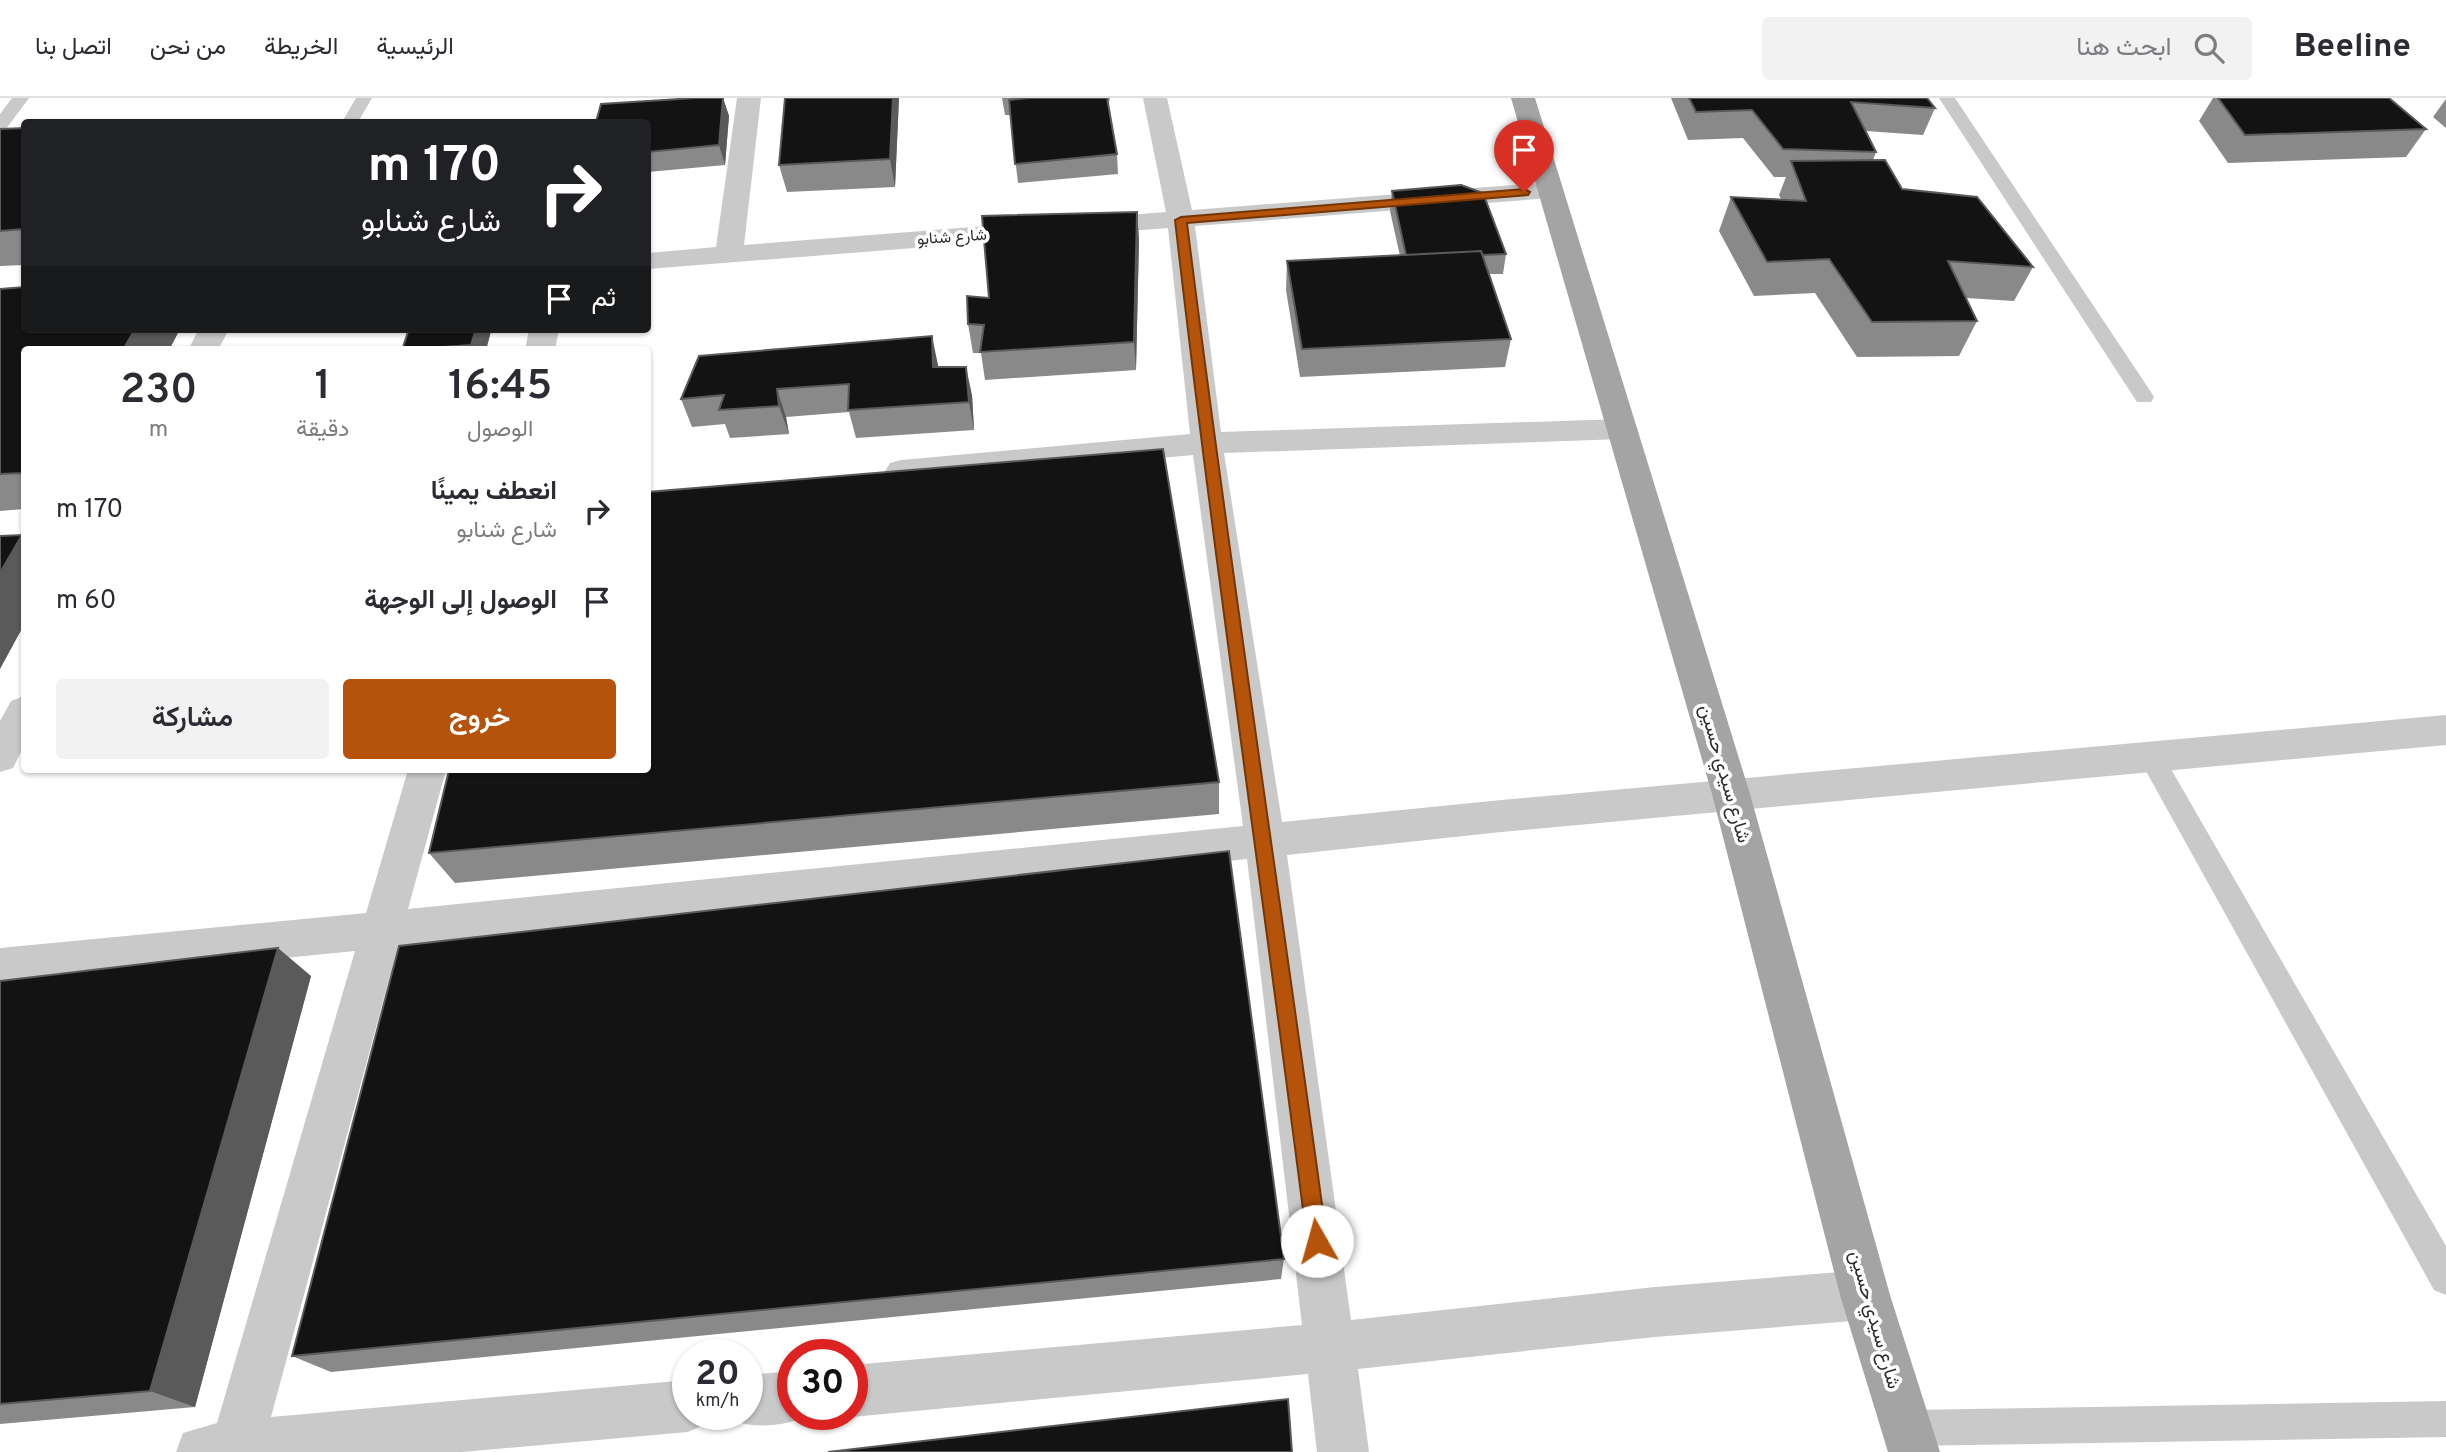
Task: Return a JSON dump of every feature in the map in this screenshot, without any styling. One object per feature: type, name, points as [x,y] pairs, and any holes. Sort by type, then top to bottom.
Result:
[{"type":"main road","name":"شارع سيدي حسين","points":[[1523,98],[1731,794],[1865,1295],[1910,1440]]},
{"type":"street","points":[[729,254],[749,98]]},
{"type":"street","points":[[1156,98],[1181,220],[1207,443],[1265,842],[1343,1452]]},
{"type":"street","name":"شارع شنابو","points":[[651,261],[1550,190]]},
{"type":"street","points":[[866,474],[1207,443],[1622,429]]},
{"type":"street","points":[[0,757],[21,717]]},
{"type":"street","points":[[0,967],[1731,794],[2446,730]]},
{"type":"street","points":[[427,773],[225,1450],[412,1442],[672,1408]]},
{"type":"street","points":[[868,1390],[1331,1347],[1655,1312],[1865,1295]]},
{"type":"lane","points":[[0,125],[21,98]]},
{"type":"lane","points":[[351,119],[364,98]]},
{"type":"lane","points":[[1947,98],[2144,397]]},
{"type":"lane","points":[[2151,757],[2446,1278]]},
{"type":"lane","points":[[1910,1440],[2446,1419]]},
{"type":"building","points":[[723,98],[719,145],[651,152],[651,119],[597,119],[601,104]]},
{"type":"building","points":[[785,98],[893,98],[890,159],[779,165]]},
{"type":"building","points":[[1107,98],[1117,154],[1015,164],[1009,100]]},
{"type":"building","points":[[1689,98],[1927,98],[1935,108],[1851,102],[1876,152],[1783,149],[1752,110],[1696,112]]},
{"type":"building","points":[[2218,98],[2389,98],[2426,129],[2245,135]]},
{"type":"building","points":[[21,128],[21,229],[0,231],[0,129]]},
{"type":"building","points":[[1885,160],[1902,189],[1977,197],[2033,267],[1948,261],[1977,321],[1872,322],[1829,259],[1767,262],[1731,197],[1806,201],[1791,161]]},
{"type":"building","points":[[1461,185],[1483,193],[1506,254],[1483,255],[1481,251],[1406,255],[1392,191]]},
{"type":"building","points":[[1137,212],[1134,342],[980,352],[984,325],[968,324],[967,296],[989,298],[982,216]]},
{"type":"building","points":[[1481,251],[1511,339],[1302,349],[1287,261]]},
{"type":"building","points":[[21,287],[21,333],[133,333],[125,346],[21,346],[21,473],[0,474],[0,289]]},
{"type":"building","points":[[408,333],[475,333],[471,345],[403,346]]},
{"type":"building","points":[[932,336],[933,367],[966,367],[969,402],[848,410],[849,384],[777,389],[779,406],[719,410],[724,395],[681,399],[699,356]]},
{"type":"building","points":[[1163,449],[1219,782],[429,853],[448,773],[651,773],[651,492]]},
{"type":"building","points":[[21,535],[0,573],[0,536]]},
{"type":"building","points":[[1229,851],[1284,1259],[292,1356],[399,946]]},
{"type":"building","points":[[278,948],[150,1391],[0,1404],[0,981]]},
{"type":"building","points":[[1288,1399],[1292,1452],[828,1452]]},
{"type":"route","points":[[1317,1241],[1265,842],[1207,443],[1181,220],[1524,192]]}]
